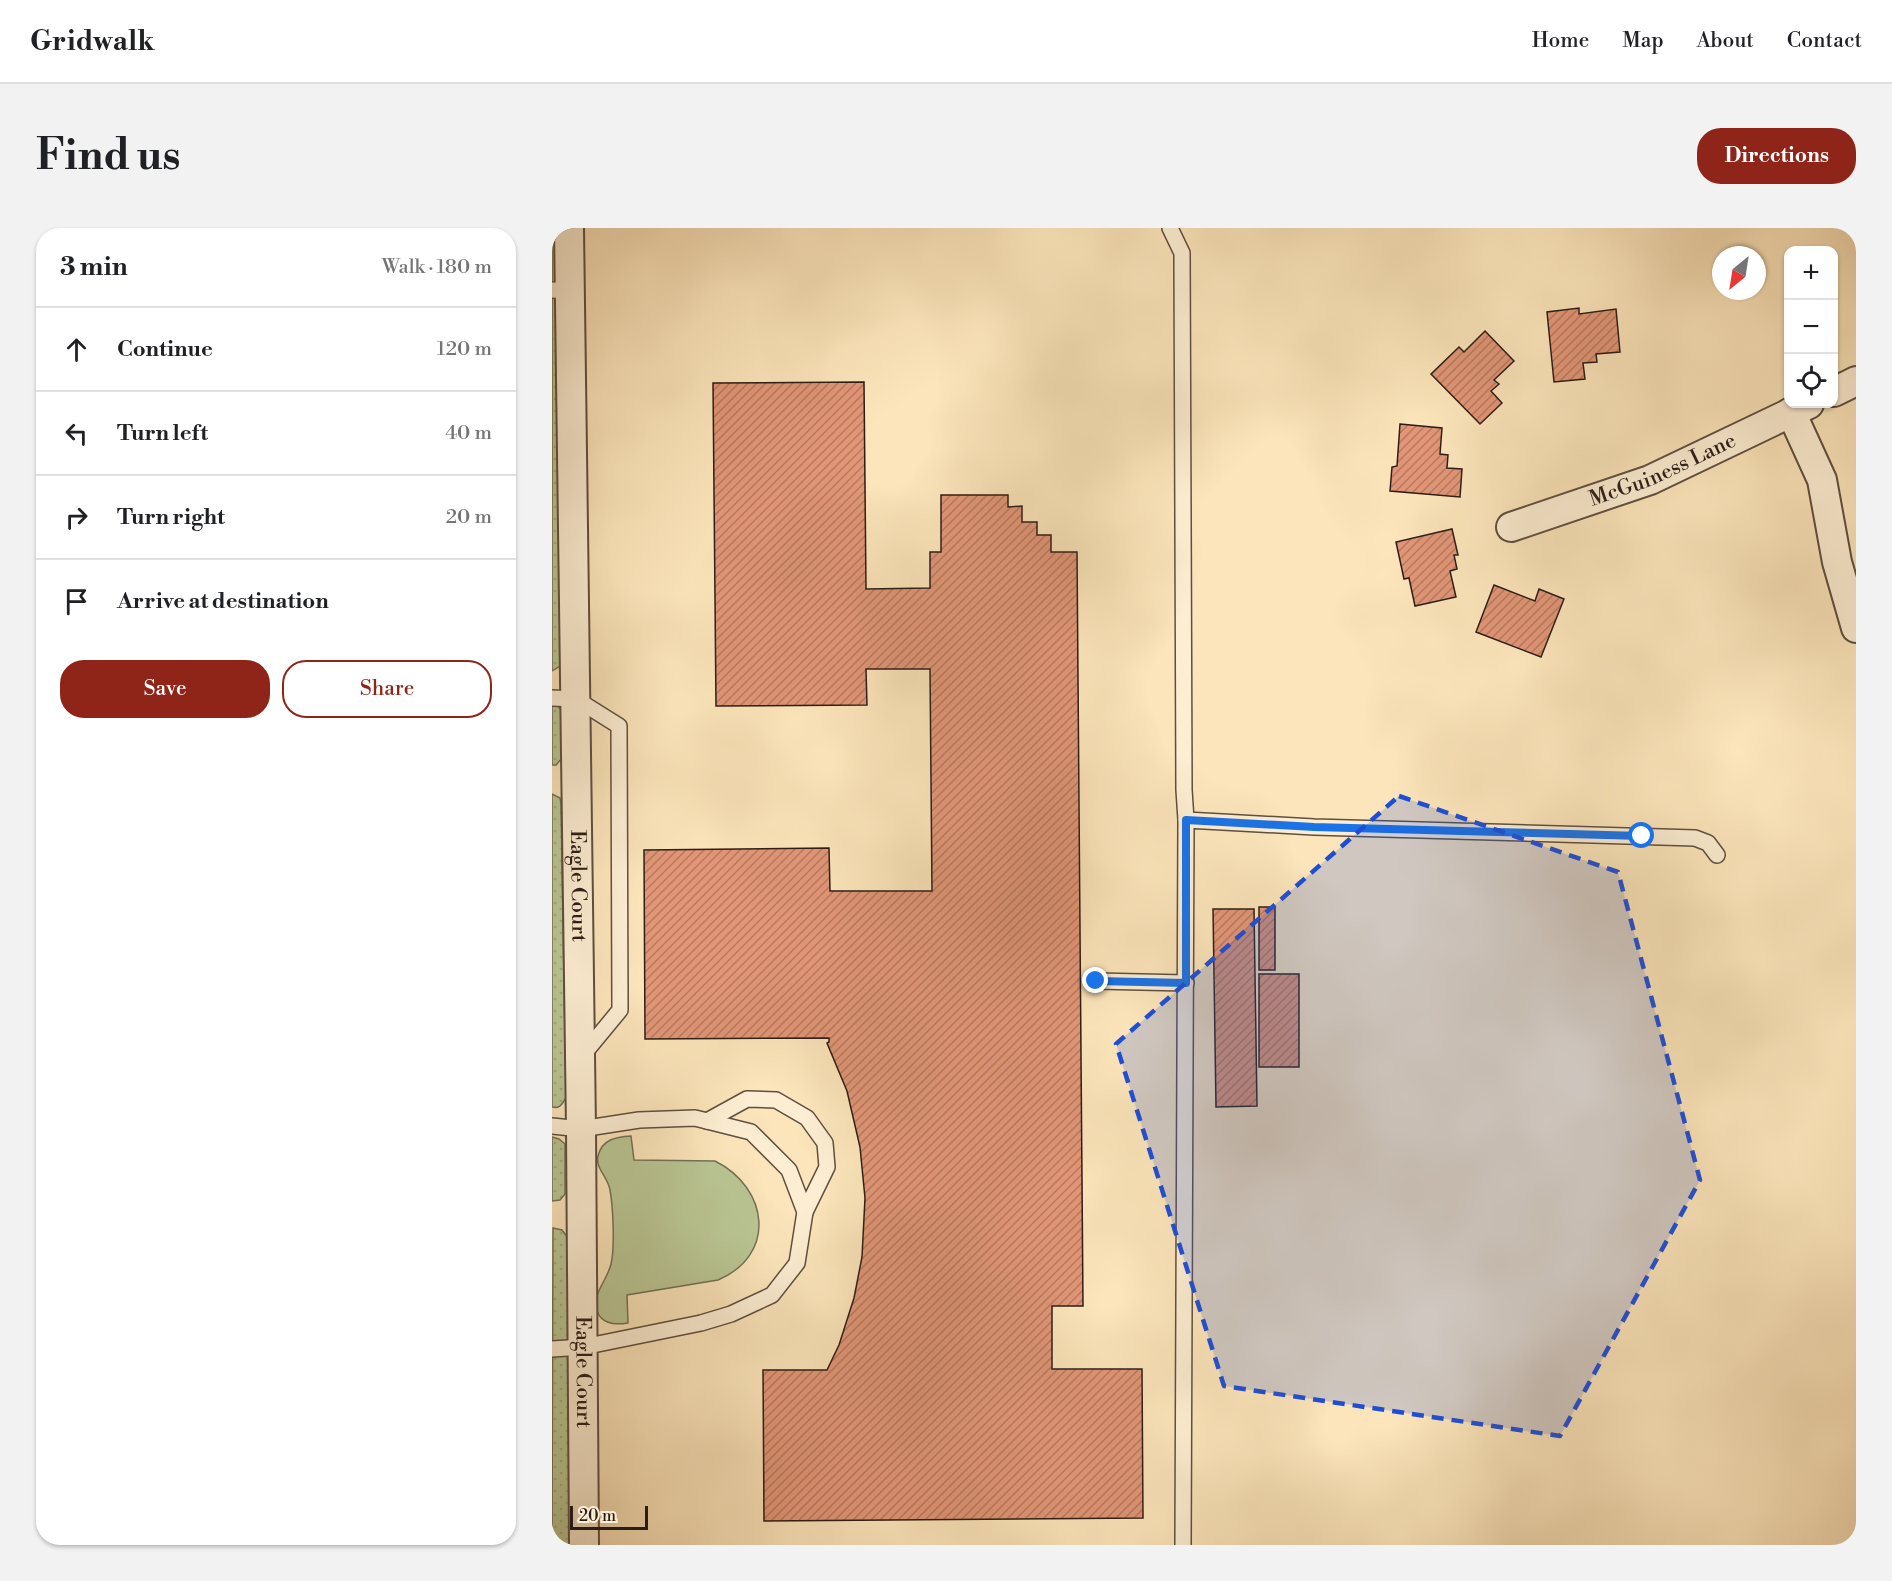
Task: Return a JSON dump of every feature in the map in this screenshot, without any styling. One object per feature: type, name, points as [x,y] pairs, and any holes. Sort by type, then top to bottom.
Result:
[{"type":"street","name":"Eagle Court","points":[[570,228],[561,290],[564,698],[580,1058],[584,1545]]},
{"type":"street","points":[[1838,390],[1856,381]]},
{"type":"street","points":[[1800,408],[1822,480],[1837,562],[1856,628]]},
{"type":"street","name":"McGuiness Lane","points":[[1511,527],[1650,480],[1800,408]]},
{"type":"lane","points":[[1170,228],[1182,253],[1186,820],[1183,1545]]},
{"type":"lane","points":[[564,698],[619,726],[620,1010],[580,1058]]},
{"type":"lane","points":[[1186,820],[1314,827],[1695,838],[1708,843],[1717,855]]},
{"type":"lane","points":[[1096,981],[1186,983]]},
{"type":"lane","points":[[552,1349],[583,1347],[700,1323],[731,1314],[772,1295],[797,1263],[805,1212],[827,1167],[825,1143],[807,1118],[776,1100],[747,1099],[707,1121]]},
{"type":"lane","points":[[552,1126],[581,1129],[639,1120],[695,1118],[751,1132],[789,1170],[805,1212]]},
{"type":"highlighted area","points":[[1399,796],[1618,872],[1700,1180],[1560,1436],[1224,1386],[1116,1044]]},
{"type":"green space","points":[[552,229],[556,232],[564,664],[552,671]]},
{"type":"green space","points":[[552,703],[563,712],[562,758],[556,765],[552,765]]},
{"type":"green space","points":[[552,794],[560,798],[561,804],[566,1098],[557,1107],[552,1107]]},
{"type":"green space","points":[[631,1136],[634,1160],[715,1161],[733,1173],[747,1187],[755,1204],[759,1221],[757,1238],[750,1255],[737,1269],[718,1280],[627,1295],[628,1323],[614,1324],[599,1316],[596,1305],[598,1293],[611,1264],[613,1238],[610,1190],[600,1169],[598,1156],[606,1142]]},
{"type":"green space","points":[[552,1137],[565,1144],[565,1194],[560,1200],[552,1201]]},
{"type":"green space","points":[[553,1228],[562,1230],[568,1238],[569,1545],[552,1545]]},
{"type":"building","points":[[1579,308],[1579,314],[1616,309],[1620,352],[1596,354],[1597,362],[1583,363],[1585,379],[1554,382],[1547,312]]},
{"type":"building","points":[[1485,331],[1514,361],[1494,380],[1499,384],[1491,391],[1502,403],[1480,424],[1431,374],[1459,347],[1464,352]]},
{"type":"building","points":[[864,382],[866,589],[930,588],[930,552],[941,552],[941,495],[1008,495],[1008,507],[1022,506],[1022,522],[1037,522],[1037,535],[1051,535],[1051,552],[1077,552],[1083,1306],[1052,1306],[1052,1369],[1142,1369],[1143,1518],[764,1521],[763,1370],[827,1370],[839,1345],[854,1298],[862,1257],[865,1198],[860,1147],[847,1091],[827,1043],[829,1038],[645,1039],[644,850],[829,848],[830,891],[932,891],[930,669],[866,669],[867,705],[716,706],[713,383]]},
{"type":"building","points":[[1400,424],[1442,428],[1440,454],[1448,455],[1447,468],[1462,469],[1460,497],[1390,491],[1392,467],[1397,466]]},
{"type":"building","points":[[1452,529],[1458,555],[1454,555],[1457,569],[1450,571],[1456,597],[1415,606],[1409,578],[1404,579],[1396,542]]},
{"type":"building","points":[[1494,585],[1535,601],[1539,589],[1564,599],[1541,657],[1476,632]]},
{"type":"building","points":[[1259,907],[1275,907],[1275,970],[1259,970]]},
{"type":"building","points":[[1213,909],[1254,909],[1257,1106],[1216,1107]]},
{"type":"building","points":[[1259,974],[1299,974],[1299,1067],[1259,1067]]},
{"type":"route","points":[[1096,981],[1186,983],[1186,820],[1314,827],[1642,836]]}]
